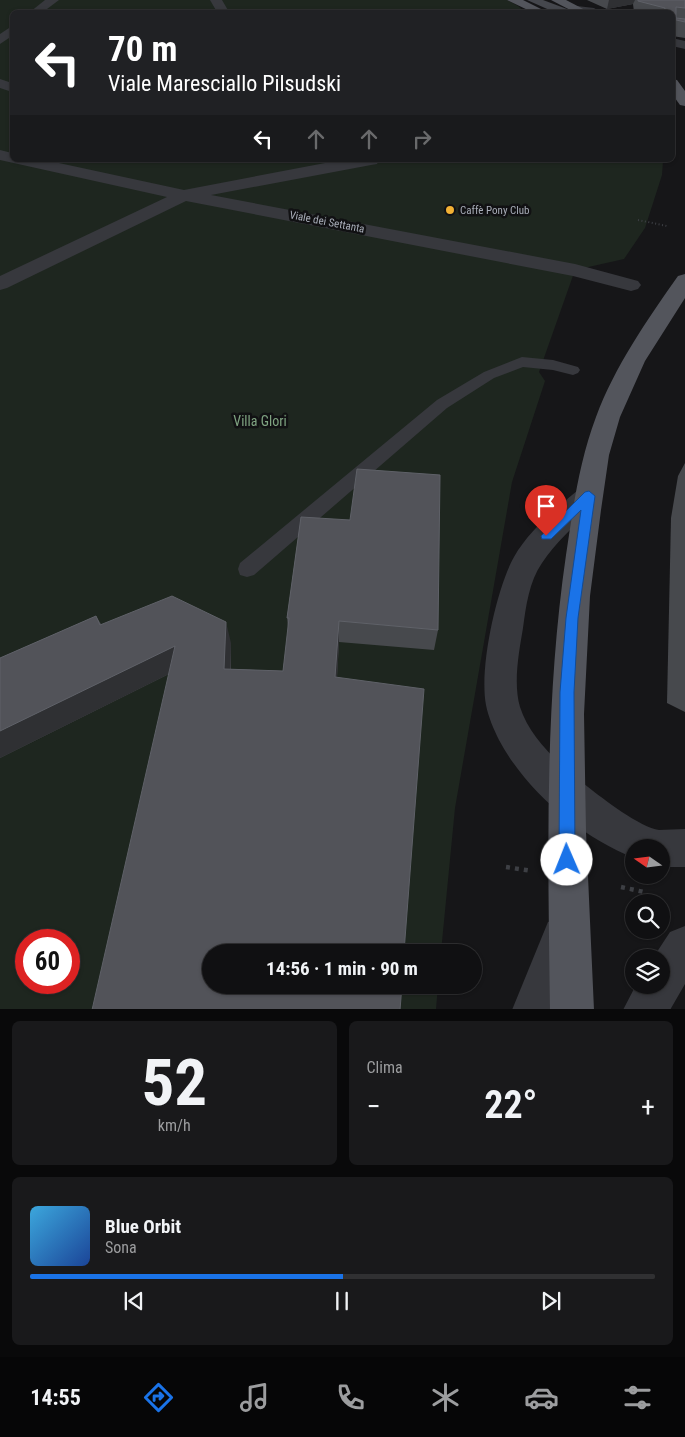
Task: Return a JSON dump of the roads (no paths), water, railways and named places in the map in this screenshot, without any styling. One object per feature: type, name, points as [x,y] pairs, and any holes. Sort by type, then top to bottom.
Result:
[{"type":"main road","points":[[557,0],[578,10]]},
{"type":"main road","points":[[516,1],[536,9]]},
{"type":"main road","points":[[675,87],[685,102]]},
{"type":"main road","points":[[572,1009],[566,792],[567,692],[572,618],[589,496],[603,430],[620,386],[645,341],[685,280]]},
{"type":"street","points":[[39,10],[53,0]]},
{"type":"street","points":[[0,40],[10,32]]},
{"type":"street","name":"Viale dei Settanta","points":[[31,162],[184,195],[575,270],[631,285]]},
{"type":"street","points":[[0,284],[184,195],[360,162]]},
{"type":"street","points":[[589,496],[546,536],[525,565],[514,591],[501,675],[503,706],[512,732],[530,757],[566,792],[606,824],[632,839]]},
{"type":"street","points":[[670,848],[685,848]]},
{"type":"street","points":[[534,1009],[569,922]]},
{"type":"street","points":[[670,969],[685,947]]},
{"type":"street","points":[[647,1009],[655,994]]},
{"type":"lane","points":[[247,568],[442,404],[489,375],[522,362],[553,365],[573,370]]},
{"type":"place","name":"Caffè Pony Club","points":[[450,210]]},
{"type":"park label","name":"Villa Glori","points":[[260,421]]}]
